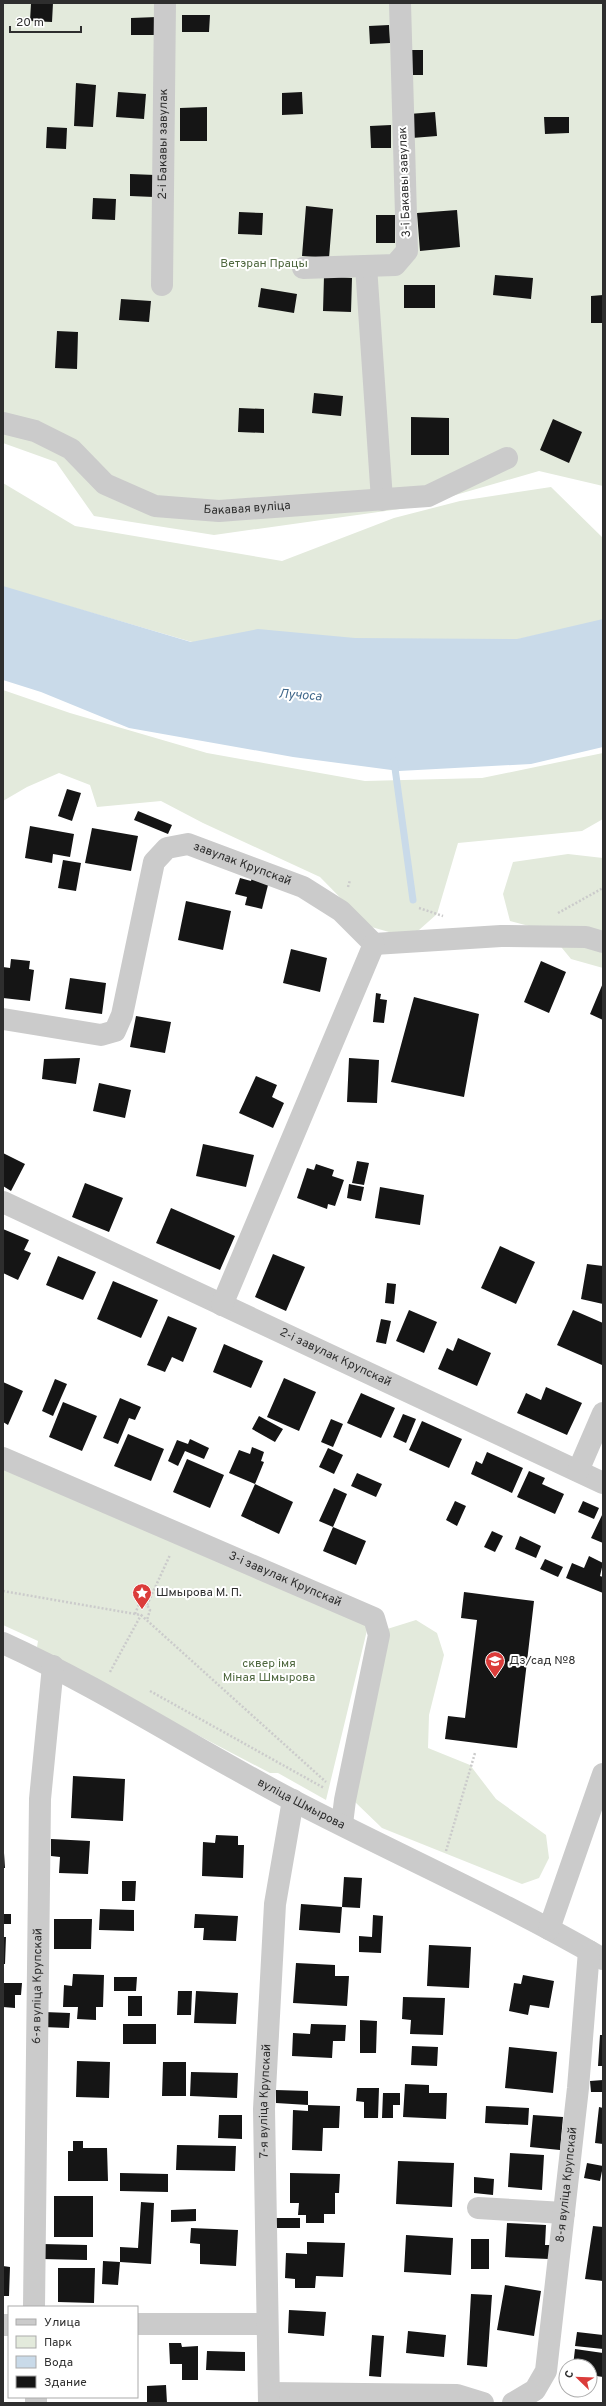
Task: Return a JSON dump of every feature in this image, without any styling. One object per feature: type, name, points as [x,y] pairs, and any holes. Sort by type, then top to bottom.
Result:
[{"type":"street","name":"2-і Бакавы завулак","points":[[162,285],[165,3]]},
{"type":"street","name":"3-і Бакавы завулак","points":[[303,268],[395,265],[407,251],[400,3]]},
{"type":"street","points":[[366,266],[382,500]]},
{"type":"street","name":"Бакавая вуліца","points":[[3,423],[35,431],[71,448],[105,484],[155,506],[219,512],[428,496],[507,458]]},
{"type":"street","name":"завулак Крупскай","points":[[3,1019],[101,1035],[115,1031],[122,1015],[154,862],[168,848],[188,844],[303,887],[341,911],[374,944]]},
{"type":"street","points":[[222,1305],[374,944],[501,936],[586,937],[603,942]]},
{"type":"street","name":"2-і завулак Крупскай","points":[[3,1202],[603,1483]]},
{"type":"street","points":[[578,1471],[603,1413]]},
{"type":"street","name":"3-і завулак Крупскай","points":[[3,1458],[374,1618],[379,1635],[345,1800],[342,1824]]},
{"type":"street","name":"вуліца Шмырова","points":[[3,1643],[53,1666],[293,1800],[549,1929],[596,1955]]},
{"type":"street","name":"6-я вуліца Крупскай","points":[[34,2306],[40,1799],[53,1666]]},
{"type":"street","points":[[549,1929],[603,1774]]},
{"type":"street","name":"7-я вуліца Крупскай","points":[[269,2398],[264,2109],[275,1904],[293,1800]]},
{"type":"street","name":"8-я вуліца Крупскай","points":[[514,2403],[535,2390],[546,2371],[596,1955]]},
{"type":"street","points":[[478,2208],[564,2213]]},
{"type":"street","points":[[138,2324],[267,2324]]},
{"type":"street","points":[[269,2398],[457,2395],[482,2403]]},
{"type":"path","points":[[147,1605],[180,1534]]},
{"type":"path","points":[[3,1591],[141,1615],[345,1800]]},
{"type":"path","points":[[135,1614],[139,1604],[147,1605]]},
{"type":"path","points":[[147,1605],[150,1610],[147,1620]]},
{"type":"path","points":[[108,1675],[141,1615]]},
{"type":"path","points":[[446,1853],[475,1753]]},
{"type":"green space","name":"Ветэран Працы","points":[[3,3],[603,3],[603,486],[539,471],[414,507],[214,535],[94,516],[56,462],[3,443]]},
{"type":"green space","points":[[3,483],[75,526],[282,561],[394,518],[460,501],[551,487],[603,538],[603,620],[519,639],[355,639],[192,642],[3,587]]},
{"type":"green space","points":[[3,690],[70,713],[207,753],[365,781],[482,778],[603,753],[603,819],[582,831],[458,843],[437,914],[410,938],[368,926],[320,877],[203,823],[161,801],[97,807],[90,785],[59,773],[27,787],[3,801]]},
{"type":"green space","points":[[568,854],[603,858],[603,968],[571,959],[548,931],[510,921],[503,894],[513,862]]},
{"type":"green space","name":"сквер імя Міная Шмырова","points":[[3,1463],[369,1622],[326,1800],[278,1773],[270,1773],[59,1662],[37,1647],[38,1641],[3,1625]]},
{"type":"green space","points":[[416,1620],[437,1633],[444,1655],[429,1715],[428,1748],[470,1765],[496,1799],[546,1835],[549,1858],[539,1878],[522,1884],[382,1828],[355,1802],[384,1630]]},
{"type":"water","name":"Лучоса","points":[[3,586],[191,642],[258,629],[355,638],[517,639],[603,619],[603,747],[531,764],[399,771],[293,757],[129,728],[41,692],[3,680]]},
{"type":"building","points":[[31,3],[53,3],[52,22],[30,21]]},
{"type":"building","points":[[182,15],[210,15],[209,32],[182,32]]},
{"type":"building","points":[[157,17],[157,35],[131,35],[131,18]]},
{"type":"building","points":[[389,25],[390,43],[370,44],[369,26]]},
{"type":"building","points":[[408,50],[423,50],[423,75],[408,75]]},
{"type":"building","points":[[76,83],[96,85],[93,127],[74,126]]},
{"type":"building","points":[[118,92],[146,94],[144,119],[116,117]]},
{"type":"building","points":[[302,92],[303,114],[282,115],[282,93]]},
{"type":"building","points":[[207,107],[207,141],[180,141],[180,108]]},
{"type":"building","points":[[435,112],[437,136],[412,138],[409,114]]},
{"type":"building","points":[[544,117],[569,117],[569,133],[545,134]]},
{"type":"building","points":[[391,125],[391,148],[371,148],[370,126]]},
{"type":"building","points":[[47,127],[67,128],[66,149],[46,148]]},
{"type":"building","points":[[130,174],[155,175],[154,197],[130,196]]},
{"type":"building","points":[[93,198],[116,199],[115,220],[92,219]]},
{"type":"building","points":[[306,206],[333,209],[329,258],[302,256]]},
{"type":"building","points":[[457,210],[460,247],[420,251],[417,213]]},
{"type":"building","points":[[239,212],[263,213],[262,235],[238,234]]},
{"type":"building","points":[[376,215],[395,215],[395,243],[376,243]]},
{"type":"building","points":[[495,275],[533,278],[531,299],[493,295]]},
{"type":"building","points":[[324,276],[352,278],[351,312],[323,311]]},
{"type":"building","points":[[404,285],[435,285],[435,308],[404,308]]},
{"type":"building","points":[[261,288],[297,294],[294,313],[258,307]]},
{"type":"building","points":[[603,295],[603,323],[591,323],[591,296]]},
{"type":"building","points":[[121,299],[151,301],[149,322],[119,320]]},
{"type":"building","points":[[57,331],[78,332],[77,369],[55,368]]},
{"type":"building","points":[[314,393],[343,396],[341,416],[312,413]]},
{"type":"building","points":[[239,408],[264,409],[264,433],[238,432]]},
{"type":"building","points":[[411,417],[449,418],[449,455],[411,455]]},
{"type":"building","points":[[553,419],[582,432],[569,463],[540,450]]},
{"type":"building","points":[[67,789],[81,793],[72,821],[58,816]]},
{"type":"building","points":[[138,811],[172,825],[168,834],[134,820]]},
{"type":"building","points":[[30,826],[74,834],[70,857],[53,854],[52,863],[25,858]]},
{"type":"building","points":[[92,828],[138,836],[131,871],[85,863]]},
{"type":"building","points":[[63,860],[81,863],[76,891],[58,888]]},
{"type":"building","points":[[252,877],[269,881],[262,909],[245,905],[247,897],[235,894],[240,878],[251,881]]},
{"type":"building","points":[[186,901],[231,911],[223,950],[178,940]]},
{"type":"building","points":[[291,949],[327,958],[320,992],[283,983]]},
{"type":"building","points":[[11,959],[30,961],[29,969],[34,970],[30,1001],[3,998],[3,967],[10,968]]},
{"type":"building","points":[[541,961],[566,972],[549,1013],[524,1002]]},
{"type":"building","points":[[70,978],[106,983],[102,1014],[65,1009]]},
{"type":"building","points":[[603,983],[603,1020],[590,1014]]},
{"type":"building","points":[[376,993],[381,994],[380,999],[387,1000],[384,1023],[373,1022]]},
{"type":"building","points":[[414,997],[479,1014],[464,1097],[391,1082]]},
{"type":"building","points":[[136,1016],[171,1022],[165,1053],[130,1047]]},
{"type":"building","points":[[80,1058],[76,1084],[42,1079],[44,1059]]},
{"type":"building","points":[[349,1058],[379,1060],[377,1103],[347,1102]]},
{"type":"building","points":[[256,1076],[277,1085],[272,1097],[284,1103],[273,1128],[239,1113]]},
{"type":"building","points":[[99,1083],[131,1090],[125,1118],[93,1111]]},
{"type":"building","points":[[203,1144],[254,1155],[246,1187],[196,1176]]},
{"type":"building","points":[[3,1153],[25,1164],[11,1191],[3,1186]]},
{"type":"building","points":[[357,1161],[369,1163],[364,1185],[352,1183]]},
{"type":"building","points":[[316,1164],[334,1170],[332,1176],[344,1180],[335,1206],[328,1204],[327,1209],[297,1198],[307,1168],[314,1170]]},
{"type":"building","points":[[85,1183],[123,1198],[109,1232],[72,1217]]},
{"type":"building","points":[[349,1184],[364,1187],[361,1201],[347,1198]]},
{"type":"building","points":[[380,1187],[424,1195],[420,1225],[375,1218]]},
{"type":"building","points":[[171,1208],[235,1236],[220,1270],[156,1243]]},
{"type":"building","points":[[3,1229],[29,1240],[24,1250],[31,1253],[18,1280],[3,1273]]},
{"type":"building","points":[[500,1246],[535,1262],[516,1304],[481,1288]]},
{"type":"building","points":[[273,1254],[305,1267],[286,1311],[255,1297]]},
{"type":"building","points":[[58,1256],[96,1272],[83,1300],[46,1285]]},
{"type":"building","points":[[587,1264],[603,1266],[603,1304],[581,1299]]},
{"type":"building","points":[[113,1281],[158,1300],[141,1338],[97,1319]]},
{"type":"building","points":[[387,1283],[396,1284],[394,1304],[385,1303]]},
{"type":"building","points":[[409,1310],[437,1322],[424,1353],[396,1341]]},
{"type":"building","points":[[573,1310],[603,1323],[602,1365],[557,1345]]},
{"type":"building","points":[[168,1316],[197,1328],[183,1362],[172,1357],[165,1372],[147,1365]]},
{"type":"building","points":[[381,1319],[391,1321],[386,1344],[376,1342]]},
{"type":"building","points":[[458,1338],[491,1353],[477,1386],[438,1369],[447,1348],[453,1351]]},
{"type":"building","points":[[224,1344],[263,1361],[251,1388],[213,1372]]},
{"type":"building","points":[[284,1378],[316,1392],[299,1431],[267,1417]]},
{"type":"building","points":[[55,1379],[67,1384],[53,1416],[42,1411]]},
{"type":"building","points":[[3,1382],[23,1391],[8,1425],[3,1422]]},
{"type":"building","points":[[546,1387],[582,1403],[567,1435],[517,1413],[526,1393],[541,1400]]},
{"type":"building","points":[[361,1393],[395,1408],[381,1438],[347,1423]]},
{"type":"building","points":[[120,1398],[141,1407],[135,1420],[129,1418],[118,1444],[103,1438]]},
{"type":"building","points":[[63,1402],[97,1416],[82,1451],[49,1437]]},
{"type":"building","points":[[403,1414],[416,1419],[406,1443],[393,1437]]},
{"type":"building","points":[[259,1416],[283,1429],[275,1442],[252,1429]]},
{"type":"building","points":[[331,1419],[343,1424],[333,1447],[321,1442]]},
{"type":"building","points":[[422,1421],[462,1439],[449,1468],[409,1450]]},
{"type":"building","points":[[128,1434],[164,1449],[151,1481],[114,1466]]},
{"type":"building","points":[[190,1439],[209,1448],[204,1459],[185,1451],[178,1466],[168,1461],[177,1440],[188,1444]]},
{"type":"building","points":[[252,1447],[264,1452],[261,1461],[264,1462],[255,1484],[229,1473],[239,1450],[250,1454]]},
{"type":"building","points":[[328,1448],[343,1455],[334,1474],[319,1467]]},
{"type":"building","points":[[487,1452],[523,1468],[512,1493],[471,1474],[476,1461],[482,1464]]},
{"type":"building","points":[[187,1459],[224,1475],[210,1508],[173,1492]]},
{"type":"building","points":[[529,1471],[545,1478],[542,1484],[564,1494],[555,1514],[517,1497]]},
{"type":"building","points":[[357,1473],[382,1484],[376,1497],[351,1486]]},
{"type":"building","points":[[255,1484],[293,1502],[279,1534],[241,1516]]},
{"type":"building","points":[[334,1488],[347,1494],[333,1527],[319,1521]]},
{"type":"building","points":[[455,1501],[466,1506],[457,1526],[446,1520]]},
{"type":"building","points":[[583,1501],[599,1508],[594,1519],[578,1512]]},
{"type":"building","points":[[603,1513],[603,1543],[591,1538]]},
{"type":"building","points":[[333,1527],[366,1541],[356,1565],[323,1551]]},
{"type":"building","points":[[492,1531],[503,1536],[495,1552],[484,1547]]},
{"type":"building","points":[[520,1536],[541,1546],[536,1558],[515,1549]]},
{"type":"building","points":[[589,1556],[603,1563],[600,1576],[603,1577],[603,1593],[566,1578],[572,1563],[584,1568]]},
{"type":"building","points":[[545,1559],[563,1567],[558,1577],[540,1569]]},
{"type":"building","points":[[464,1592],[534,1601],[517,1748],[445,1739],[448,1716],[465,1718],[477,1620],[461,1618]]},
{"type":"building","points":[[73,1776],[125,1779],[123,1821],[71,1818]]},
{"type":"building","points":[[216,1835],[238,1836],[238,1845],[244,1845],[243,1878],[202,1876],[203,1842],[215,1843]]},
{"type":"building","points":[[3,1838],[5,1868],[3,1868]]},
{"type":"building","points":[[51,1839],[90,1841],[88,1874],[59,1873],[60,1857],[51,1856]]},
{"type":"building","points":[[344,1877],[362,1878],[360,1908],[342,1907]]},
{"type":"building","points":[[122,1881],[136,1881],[135,1901],[122,1901]]},
{"type":"building","points":[[301,1904],[342,1907],[340,1933],[299,1930]]},
{"type":"building","points":[[100,1909],[134,1910],[134,1931],[99,1930]]},
{"type":"building","points":[[3,1914],[11,1914],[11,1924],[3,1924]]},
{"type":"building","points":[[195,1914],[238,1916],[236,1941],[203,1940],[204,1928],[194,1928]]},
{"type":"building","points":[[373,1915],[383,1916],[381,1953],[359,1952],[359,1936],[372,1937]]},
{"type":"building","points":[[54,1919],[92,1919],[91,1949],[54,1949]]},
{"type":"building","points":[[3,1937],[6,1937],[5,1964],[3,1964]]},
{"type":"building","points":[[429,1945],[471,1947],[469,1988],[427,1986]]},
{"type":"building","points":[[296,1963],[335,1965],[335,1976],[349,1976],[347,2006],[293,2003]]},
{"type":"building","points":[[73,1974],[104,1975],[103,2007],[96,2007],[96,2020],[77,2019],[78,2007],[63,2007],[64,1985],[72,1986]]},
{"type":"building","points":[[523,1975],[554,1981],[549,2008],[530,2005],[528,2015],[509,2011],[514,1983],[521,1984]]},
{"type":"building","points":[[114,1977],[137,1977],[136,1991],[114,1991]]},
{"type":"building","points":[[3,1983],[22,1983],[21,1995],[15,1995],[15,2008],[3,2007]]},
{"type":"building","points":[[178,1991],[192,1991],[191,2015],[177,2015]]},
{"type":"building","points":[[196,1991],[238,1993],[236,2024],[194,2023]]},
{"type":"building","points":[[128,1996],[142,1996],[142,2016],[128,2016]]},
{"type":"building","points":[[403,1997],[445,1998],[443,2035],[410,2034],[411,2020],[402,2019]]},
{"type":"building","points":[[44,2012],[70,2013],[69,2028],[43,2027]]},
{"type":"building","points":[[360,2020],[377,2021],[376,2053],[360,2053]]},
{"type":"building","points":[[123,2024],[156,2024],[156,2044],[123,2044]]},
{"type":"building","points":[[311,2024],[346,2025],[345,2041],[333,2041],[332,2058],[292,2056],[293,2033],[310,2034]]},
{"type":"building","points":[[600,2035],[603,2035],[603,2066],[598,2066]]},
{"type":"building","points":[[412,2046],[438,2047],[437,2066],[411,2065]]},
{"type":"building","points":[[509,2047],[557,2052],[553,2093],[505,2088]]},
{"type":"building","points":[[77,2061],[110,2062],[109,2098],[76,2097]]},
{"type":"building","points":[[163,2062],[186,2062],[186,2096],[162,2096]]},
{"type":"building","points":[[191,2072],[238,2073],[237,2098],[190,2096]]},
{"type":"building","points":[[603,2080],[603,2092],[591,2092],[590,2081]]},
{"type":"building","points":[[405,2084],[429,2085],[429,2093],[447,2093],[446,2119],[403,2117]]},
{"type":"building","points":[[357,2088],[379,2088],[378,2118],[364,2118],[364,2102],[356,2101]]},
{"type":"building","points":[[276,2090],[308,2091],[308,2105],[276,2103]]},
{"type":"building","points":[[383,2093],[400,2093],[400,2105],[393,2105],[393,2118],[382,2118]]},
{"type":"building","points":[[308,2105],[340,2106],[339,2128],[323,2128],[322,2151],[292,2150],[293,2110],[308,2111]]},
{"type":"building","points":[[486,2106],[529,2108],[528,2125],[485,2123]]},
{"type":"building","points":[[599,2107],[603,2108],[603,2144],[595,2143]]},
{"type":"building","points":[[219,2115],[242,2115],[242,2139],[218,2138]]},
{"type":"building","points":[[533,2115],[563,2117],[560,2150],[530,2147]]},
{"type":"building","points":[[73,2141],[83,2141],[83,2148],[107,2148],[108,2181],[68,2181],[68,2151],[73,2151]]},
{"type":"building","points":[[177,2145],[236,2146],[235,2171],[176,2170]]},
{"type":"building","points":[[510,2153],[544,2155],[542,2190],[508,2187]]},
{"type":"building","points":[[398,2161],[454,2163],[452,2207],[396,2204]]},
{"type":"building","points":[[587,2163],[603,2166],[600,2181],[584,2178]]},
{"type":"building","points":[[120,2173],[168,2174],[168,2192],[120,2191]]},
{"type":"building","points":[[290,2173],[340,2174],[339,2193],[335,2193],[335,2214],[324,2214],[324,2223],[306,2223],[306,2215],[298,2215],[299,2203],[290,2203]]},
{"type":"building","points":[[474,2177],[494,2179],[493,2195],[474,2193]]},
{"type":"building","points":[[54,2196],[93,2196],[93,2237],[54,2237]]},
{"type":"building","points":[[141,2202],[154,2203],[151,2264],[120,2262],[120,2247],[138,2248]]},
{"type":"building","points":[[196,2209],[196,2221],[171,2222],[171,2210]]},
{"type":"building","points":[[276,2218],[300,2218],[300,2228],[276,2228]]},
{"type":"building","points":[[507,2223],[546,2225],[545,2245],[550,2245],[549,2259],[505,2257]]},
{"type":"building","points":[[593,2226],[603,2227],[603,2281],[585,2279]]},
{"type":"building","points":[[191,2228],[238,2230],[236,2266],[200,2264],[200,2244],[190,2243]]},
{"type":"building","points":[[406,2235],[453,2238],[451,2275],[404,2272]]},
{"type":"building","points":[[471,2239],[489,2239],[489,2269],[471,2269]]},
{"type":"building","points":[[307,2242],[345,2243],[343,2277],[316,2276],[315,2288],[295,2288],[295,2279],[285,2278],[286,2253],[307,2254]]},
{"type":"building","points":[[42,2244],[87,2245],[87,2260],[42,2259]]},
{"type":"building","points":[[103,2261],[120,2262],[118,2285],[102,2284]]},
{"type":"building","points":[[3,2266],[10,2267],[9,2296],[3,2296]]},
{"type":"building","points":[[58,2268],[95,2268],[94,2303],[58,2302]]},
{"type":"building","points":[[505,2285],[541,2291],[534,2336],[497,2330]]},
{"type":"building","points":[[471,2294],[492,2295],[487,2367],[467,2365]]},
{"type":"building","points":[[289,2310],[326,2312],[324,2336],[288,2333]]},
{"type":"building","points":[[408,2331],[446,2335],[444,2357],[406,2353]]},
{"type":"building","points":[[577,2332],[603,2335],[603,2349],[575,2346]]},
{"type":"building","points":[[372,2335],[384,2336],[381,2377],[369,2376]]},
{"type":"building","points":[[169,2343],[181,2343],[182,2347],[198,2346],[198,2380],[182,2380],[182,2364],[170,2364]]},
{"type":"building","points":[[575,2349],[603,2353],[603,2377],[598,2376],[598,2358],[574,2358]]},
{"type":"building","points":[[207,2351],[245,2352],[245,2371],[206,2370]]},
{"type":"building","points":[[166,2385],[167,2403],[147,2403],[147,2386]]},
{"type":"waterway","points":[[394,761],[413,900]]},
{"type":"place","name":"Шмырова М. П.","points":[[142,1610]]},
{"type":"place","name":"Дз/сад №8","points":[[495,1678]]}]
